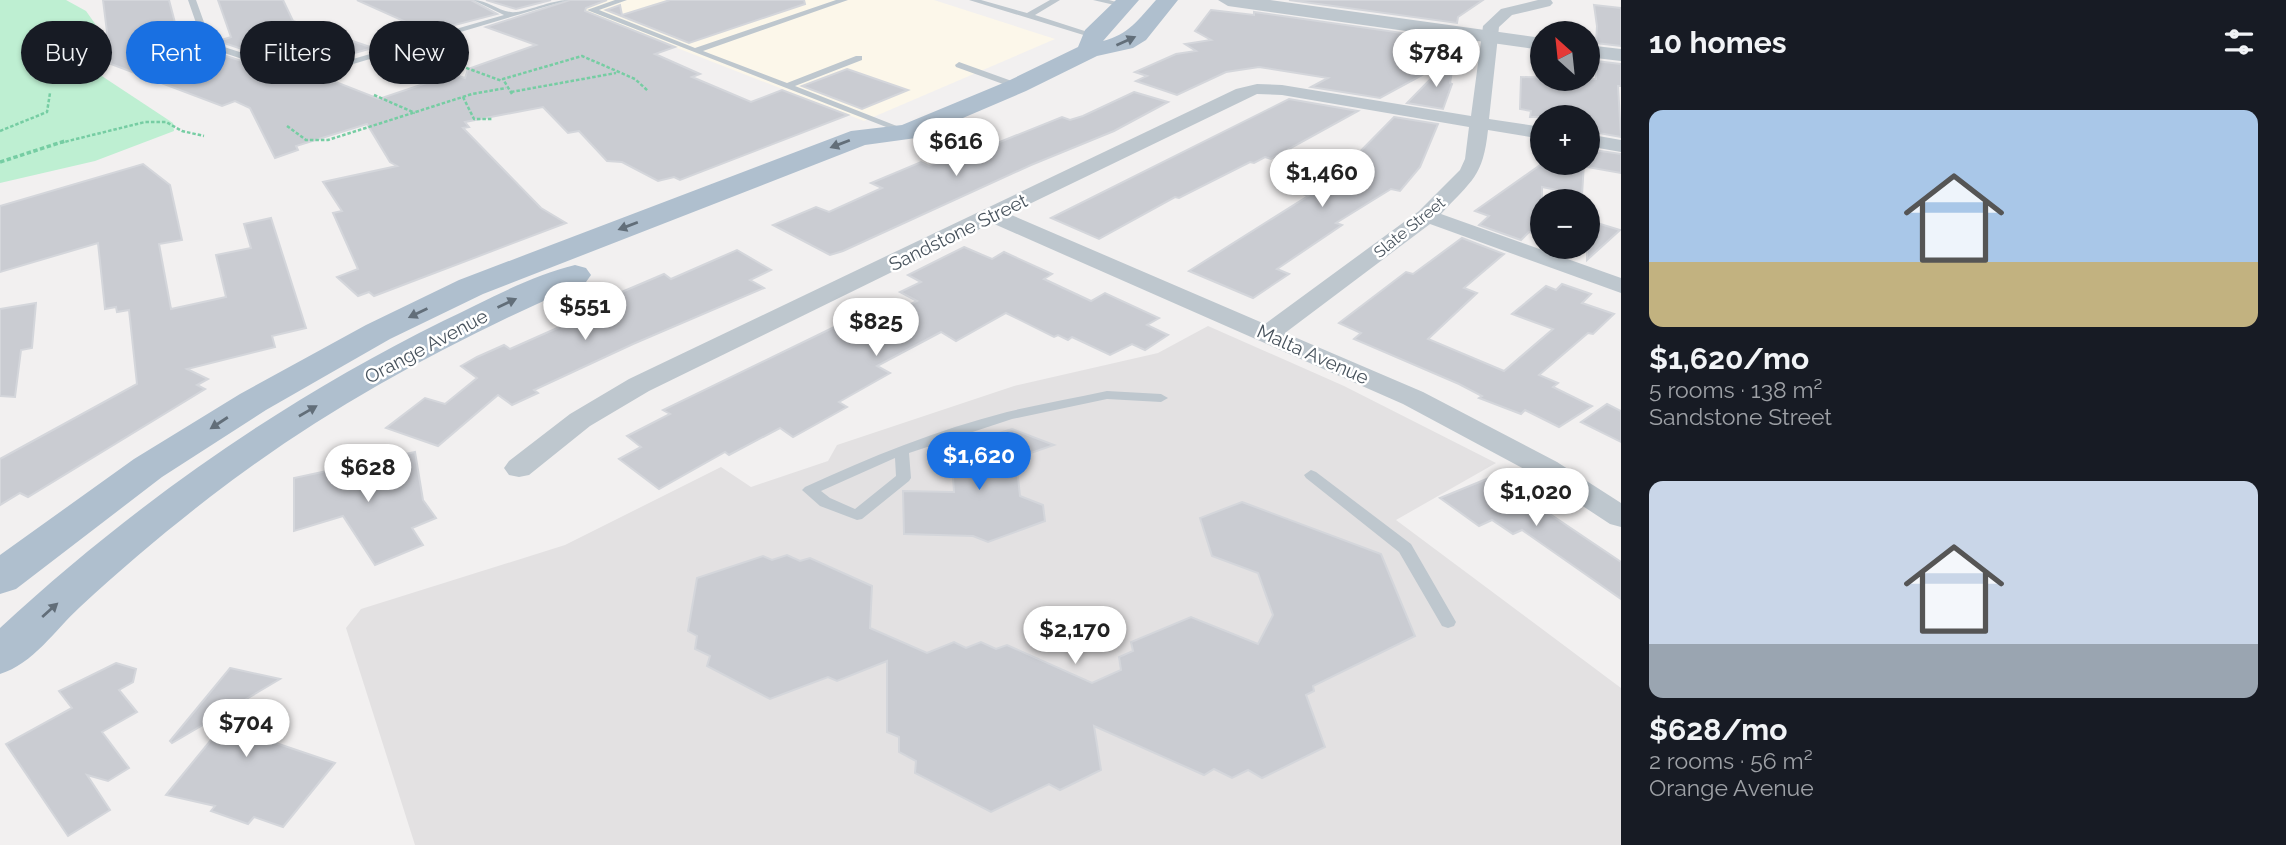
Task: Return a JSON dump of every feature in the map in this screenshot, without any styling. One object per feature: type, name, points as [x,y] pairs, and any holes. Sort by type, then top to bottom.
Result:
[{"type":"main road","name":"Orange Avenue","points":[[1091,43],[1125,43],[1138,35],[1167,0]]},
{"type":"main road","name":"Orange Avenue","points":[[0,656],[107,559],[192,490],[292,420],[408,353],[510,301],[860,137],[907,132],[1017,86],[1091,43],[1126,3]]},
{"type":"main road","name":"Orange Avenue","points":[[0,578],[148,468],[253,401],[378,332],[471,287],[680,220]]},
{"type":"street","points":[[1228,0],[1293,5],[1530,42]]},
{"type":"street","points":[[1490,37],[1491,26],[1507,12],[1545,3]]},
{"type":"street","name":"Slate Street","points":[[1268,334],[1427,216],[1469,173],[1475,159],[1490,37]]},
{"type":"street","points":[[1600,53],[1621,55]]},
{"type":"street","name":"Sandstone Street","points":[[519,468],[580,420],[639,386],[1242,93],[1257,89],[1282,90],[1480,123]]},
{"type":"street","points":[[1480,123],[1530,131]]},
{"type":"street","points":[[1600,142],[1621,146]]},
{"type":"street","name":"Malta Avenue","points":[[993,215],[1454,418],[1547,469],[1621,517]]},
{"type":"street","points":[[1427,216],[1621,286]]},
{"type":"lane","points":[[192,0],[206,40],[218,48],[285,70],[304,72],[330,68],[564,0]]},
{"type":"lane","points":[[477,0],[511,15]]},
{"type":"lane","points":[[623,0],[591,10],[907,132]]},
{"type":"lane","points":[[695,51],[844,0]]},
{"type":"lane","points":[[973,0],[1028,16],[1091,43]]},
{"type":"lane","points":[[1028,16],[1056,0]]},
{"type":"lane","points":[[1097,0],[1126,3]]},
{"type":"lane","points":[[787,86],[859,58]]},
{"type":"lane","points":[[959,65],[1017,86]]},
{"type":"lane","points":[[902,452],[904,478],[857,515],[825,502],[810,490],[866,464],[1009,416],[1107,395],[1161,398]]},
{"type":"lane","points":[[1311,475],[1405,548],[1448,622]]},
{"type":"path","points":[[469,69],[502,81],[582,56],[635,79],[648,91]]},
{"type":"path","points":[[502,81],[512,93],[617,73]]},
{"type":"path","points":[[287,126],[306,140],[319,141],[463,97],[506,88]]},
{"type":"path","points":[[0,131],[47,112],[50,93]]},
{"type":"path","points":[[374,94],[416,113]]},
{"type":"path","points":[[463,97],[474,119],[492,119]]},
{"type":"path","points":[[0,162],[77,137],[145,122],[166,122],[183,131],[204,136]]},
{"type":"shaded area","points":[[601,0],[934,0],[1055,39],[864,121],[575,8]]},
{"type":"shaded area","points":[[1208,326],[1344,386],[1496,463],[1396,520],[1621,688],[1621,845],[415,845],[346,628],[361,609],[565,545],[721,467],[751,487],[828,461],[837,445],[1014,386],[1158,353]]},
{"type":"green space","points":[[0,0],[66,0],[86,11],[93,21],[21,21],[21,84],[112,83],[173,123],[174,131],[95,161],[0,183]]},
{"type":"building","points":[[103,0],[169,0],[175,21],[126,21],[126,70],[112,64],[112,21],[106,21]]},
{"type":"building","points":[[218,0],[283,0],[293,21],[240,21],[240,48],[226,44],[226,39],[231,37]]},
{"type":"building","points":[[357,0],[471,0],[497,14],[469,21],[404,21]]},
{"type":"building","points":[[486,0],[551,0],[516,9]]},
{"type":"building","points":[[570,0],[607,0],[586,8],[585,11],[675,47],[655,54],[700,74],[692,77],[751,102],[782,90],[848,115],[680,180],[674,177],[658,181],[622,162],[607,161],[579,131],[568,133],[543,107],[465,122],[469,127],[463,128],[541,208],[566,223],[374,296],[369,292],[358,296],[337,277],[358,269],[333,213],[342,211],[323,182],[397,166],[390,162],[367,124],[296,146],[298,150],[275,158],[250,108],[235,101],[222,106],[164,84],[226,84],[226,56],[240,61],[240,84],[341,84],[379,99],[423,84],[469,84],[469,69],[536,45],[486,27]]},
{"type":"building","points":[[670,0],[804,0],[805,4],[689,43],[606,10],[620,5],[622,15]]},
{"type":"building","points":[[1289,0],[1483,0],[1458,17],[1457,23]]},
{"type":"building","points":[[1594,5],[1621,8],[1621,46],[1600,43],[1600,21],[1596,21]]},
{"type":"building","points":[[1211,10],[1254,15],[1254,12],[1452,40],[1446,62],[1380,98],[1311,87],[1328,78],[1259,67],[1226,72],[1177,95],[1136,81],[1147,76],[1135,72],[1176,54],[1196,51],[1185,44],[1211,40],[1195,31]]},
{"type":"building","points":[[355,42],[369,47],[369,49],[355,53]]},
{"type":"building","points":[[1455,54],[1452,84],[1443,109],[1407,103]]},
{"type":"building","points":[[1600,61],[1621,64],[1621,86],[1618,86],[1621,137],[1600,133],[1600,105],[1530,105],[1530,111],[1520,109],[1521,77],[1530,77],[1530,91],[1600,91]]},
{"type":"building","points":[[847,69],[908,90],[862,109],[802,86]]},
{"type":"building","points":[[1134,92],[1168,102],[1114,131],[1031,165],[843,251],[830,255],[773,225],[816,207],[829,212],[882,188],[871,183],[921,162],[929,166],[959,154],[965,156],[1062,117],[1070,120],[1083,116]]},
{"type":"building","points":[[1289,99],[1358,111],[1271,159],[1265,157],[1254,163],[1250,162],[1179,198],[1175,197],[1099,239],[1051,218]]},
{"type":"building","points":[[1394,117],[1438,124],[1420,167],[1400,191],[1391,189],[1336,223],[1342,225],[1277,269],[1289,274],[1253,298],[1189,271],[1308,196],[1303,194],[1339,173]]},
{"type":"building","points":[[1600,151],[1621,154],[1621,173],[1600,169]]},
{"type":"building","points":[[143,164],[170,185],[182,240],[159,244],[171,309],[226,297],[216,255],[251,248],[244,224],[271,218],[306,328],[272,336],[275,347],[187,369],[208,379],[197,385],[205,389],[28,497],[20,493],[0,505],[0,459],[137,384],[129,310],[117,312],[116,307],[105,309],[98,243],[0,272],[0,206]]},
{"type":"building","points":[[1530,172],[1530,175],[1583,175],[1582,189],[1530,189],[1530,232],[1521,240],[1479,225],[1489,216],[1475,211]]},
{"type":"building","points":[[1600,224],[1620,230],[1600,248]]},
{"type":"building","points":[[1462,238],[1504,254],[1464,288],[1477,293],[1428,339],[1504,371],[1553,329],[1512,314],[1546,286],[1556,290],[1562,284],[1591,294],[1582,303],[1614,314],[1593,334],[1588,333],[1539,375],[1558,383],[1553,387],[1592,406],[1559,427],[1525,410],[1521,414],[1479,398],[1482,396],[1459,384],[1354,339],[1361,333],[1339,323],[1406,272],[1413,274]]},
{"type":"building","points":[[964,247],[992,259],[1004,252],[1052,274],[1044,279],[1091,301],[1105,293],[1159,318],[1147,325],[1168,335],[1145,350],[1132,344],[1110,355],[1072,337],[1068,340],[1058,335],[1054,337],[1006,313],[956,341],[941,332],[877,366],[890,373],[839,402],[847,407],[793,437],[780,428],[729,455],[725,452],[659,489],[619,459],[641,447],[627,436],[670,414],[663,410],[855,317],[869,325],[917,301],[900,292],[921,282],[908,275]]},
{"type":"building","points":[[737,250],[771,270],[750,280],[764,288],[633,344],[534,390],[538,393],[512,405],[498,395],[438,446],[386,428],[425,398],[445,404],[477,378],[461,366],[477,357],[504,345],[510,349],[591,313],[584,308],[664,274],[671,279]]},
{"type":"building","points":[[36,303],[32,348],[21,350],[15,397],[0,396],[0,309]]},
{"type":"building","points":[[1607,404],[1621,411],[1621,442],[1581,422]]},
{"type":"building","points":[[1012,429],[1054,445],[1016,458],[1020,496],[1043,505],[1045,521],[988,542],[973,536],[904,534],[903,491],[954,492],[951,448]]},
{"type":"building","points":[[415,452],[423,500],[436,518],[412,528],[423,545],[375,565],[343,516],[294,531],[294,478]]},
{"type":"building","points":[[1494,476],[1536,500],[1532,502],[1621,562],[1621,599],[1522,530],[1513,534],[1492,520],[1479,526],[1440,498]]},
{"type":"building","points":[[1242,502],[1381,554],[1415,636],[1313,686],[1314,691],[1306,695],[1325,747],[1262,778],[1248,770],[1232,778],[1214,769],[1204,775],[1094,726],[1101,770],[1060,790],[1049,784],[991,812],[915,773],[916,761],[899,752],[899,737],[887,732],[887,661],[837,681],[828,677],[770,699],[707,666],[710,656],[695,649],[697,636],[688,631],[697,578],[763,556],[772,560],[787,555],[800,561],[810,558],[872,586],[870,628],[927,653],[954,642],[966,648],[981,642],[996,649],[1007,645],[1092,683],[1121,670],[1119,657],[1133,651],[1131,642],[1191,617],[1258,644],[1273,615],[1258,573],[1212,556],[1200,518]]},
{"type":"building","points":[[116,663],[136,669],[133,682],[119,690],[137,712],[102,732],[129,768],[108,781],[87,775],[110,810],[68,836],[6,744],[72,708],[59,691]]},
{"type":"building","points":[[230,668],[280,679],[243,701],[273,707],[252,735],[335,763],[283,827],[254,817],[248,824],[211,811],[215,806],[166,795],[242,702],[172,743],[170,741]]}]
